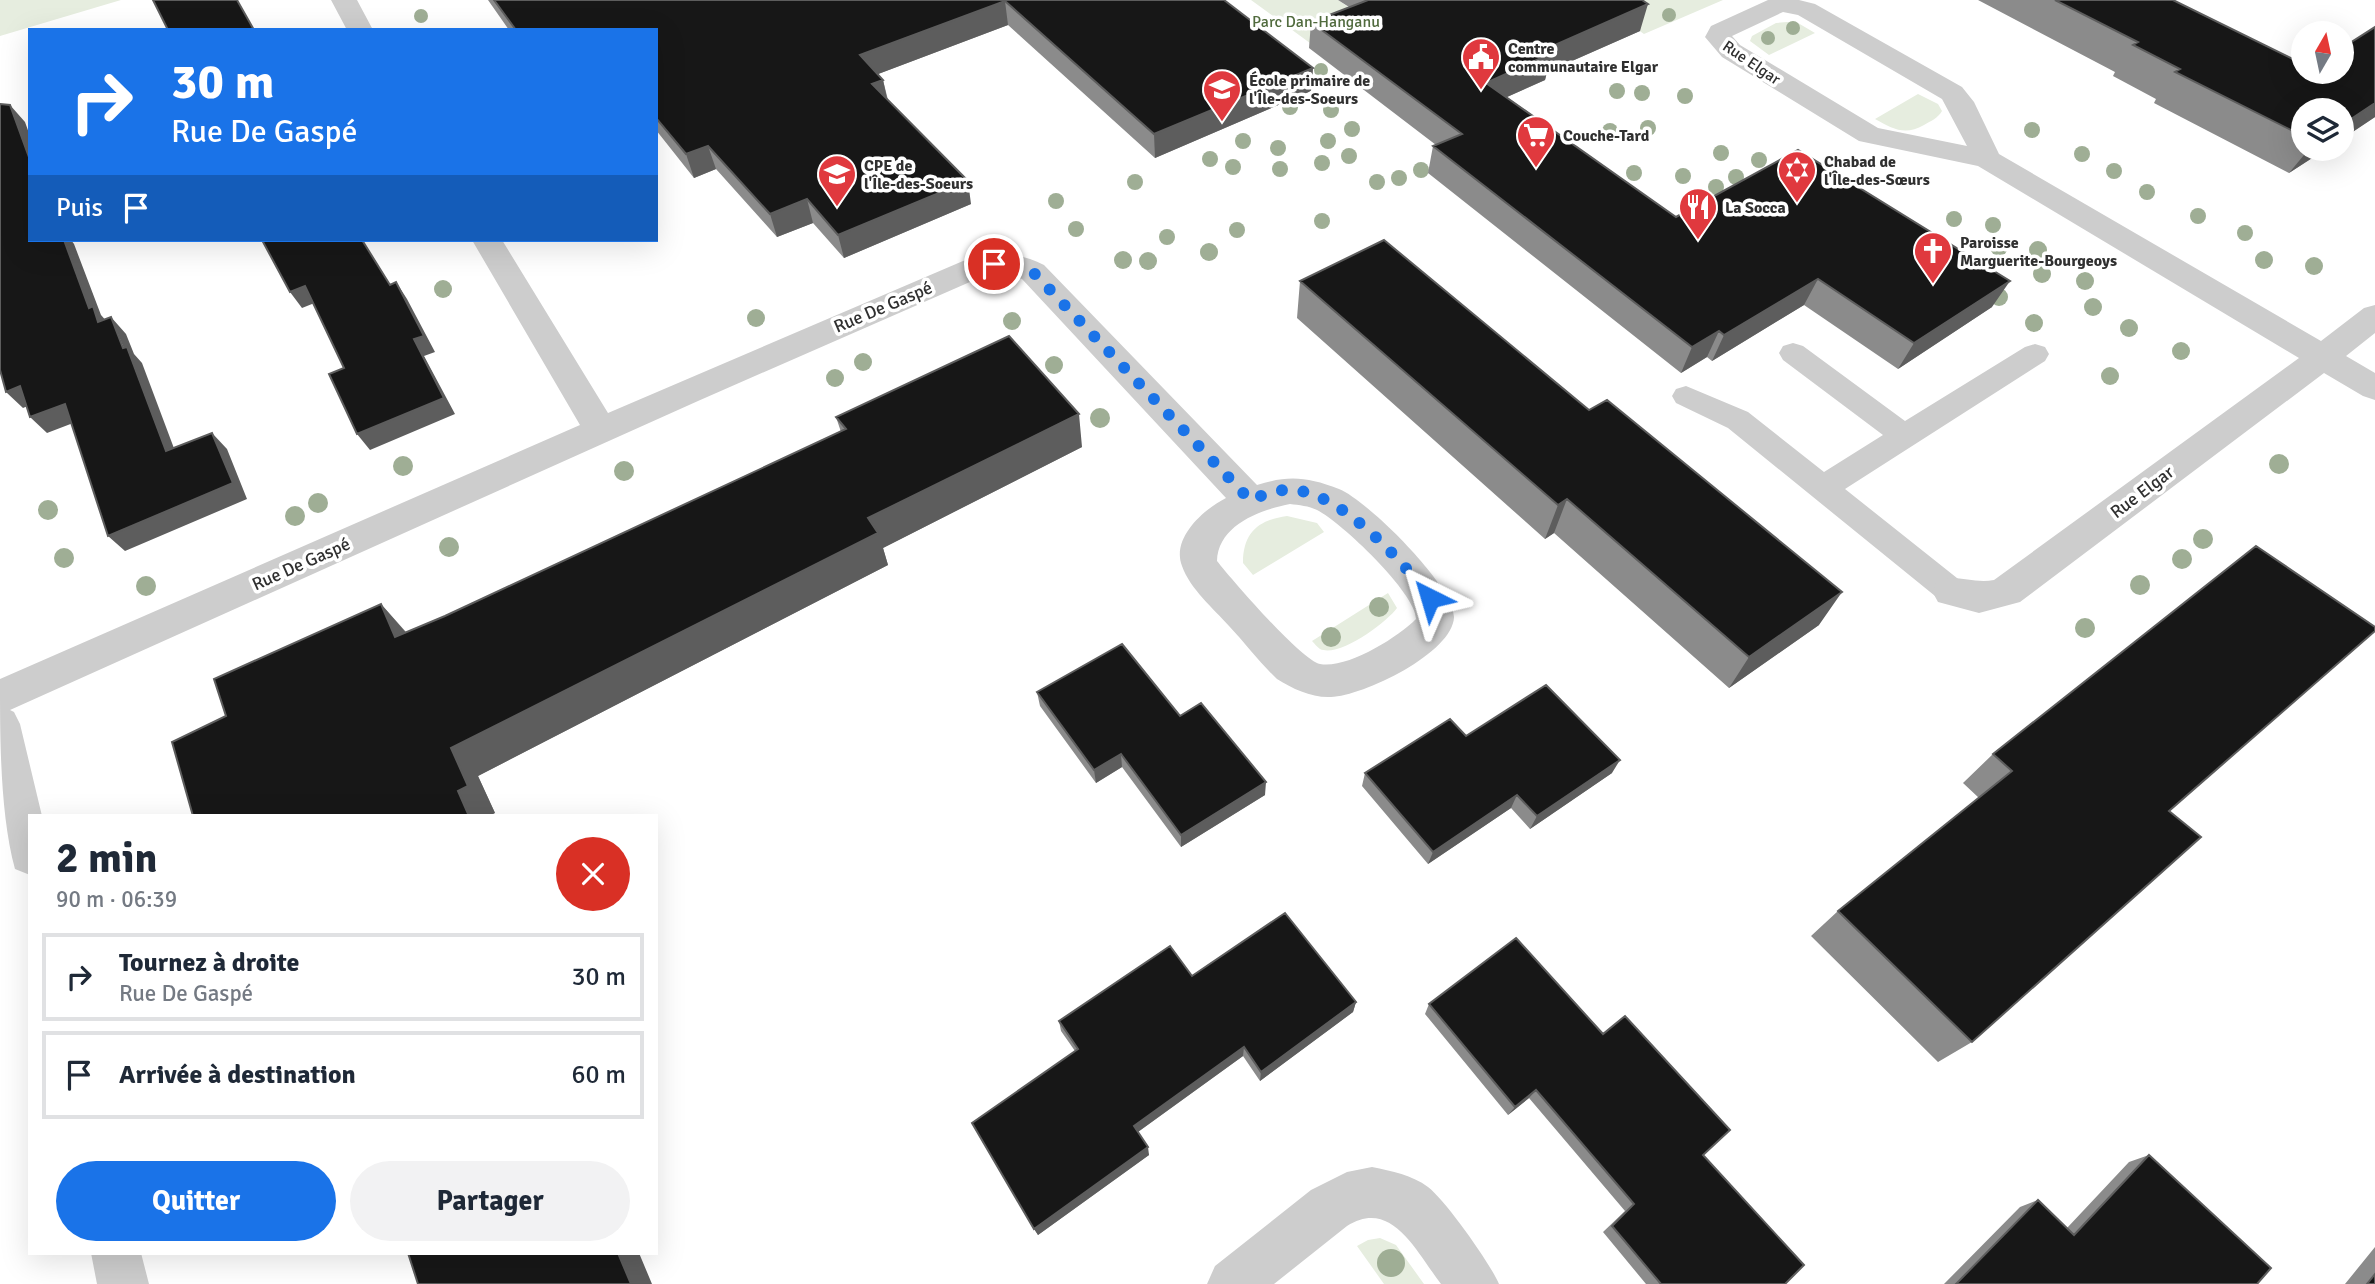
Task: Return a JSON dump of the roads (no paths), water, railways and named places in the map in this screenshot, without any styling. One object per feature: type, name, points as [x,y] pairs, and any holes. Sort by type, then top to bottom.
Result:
[{"type":"street","points":[[344,0],[359,28]]},
{"type":"street","name":"Rue Elgar","points":[[1987,159],[1960,102],[1952,93],[1806,9],[1787,4],[1770,7],[1720,32],[1717,37],[1731,51],[1869,135],[1987,159],[2375,388]]},
{"type":"street","points":[[488,242],[601,430]]},
{"type":"street","name":"Rue De Gaspé","points":[[0,697],[974,268],[1009,264],[1022,266],[1033,272],[1250,500]]},
{"type":"street","name":"Rue Elgar","points":[[1951,591],[1978,598],[2007,592],[2375,316]]},
{"type":"street","points":[[1290,490],[1310,493],[1332,502],[1352,516],[1419,583],[1430,598],[1436,614],[1432,627],[1422,638],[1350,680],[1314,679],[1291,667],[1199,564],[1196,551],[1202,537],[1213,525],[1250,500],[1290,490]]},
{"type":"street","points":[[0,724],[28,846]]},
{"type":"street","points":[[1233,1284],[1347,1196],[1372,1192],[1395,1196],[1412,1206],[1473,1284]]},
{"type":"street","points":[[116,1255],[123,1284]]},
{"type":"lane","points":[[1793,353],[1903,435]]},
{"type":"lane","points":[[1822,488],[2035,354]]},
{"type":"lane","points":[[1686,396],[1738,421],[1951,591]]},
{"type":"place","name":"Centre communautaire Elgar","points":[[1481,91]]},
{"type":"place","name":"École primaire de l'Île-des-Soeurs","points":[[1222,123]]},
{"type":"place","name":"Couche-Tard","points":[[1536,169]]},
{"type":"place","name":"Chabad de l'Île-des-Sœurs","points":[[1797,204]]},
{"type":"place","name":"CPE de l'Île-des-Soeurs","points":[[837,208]]},
{"type":"place","name":"La Socca","points":[[1698,241]]},
{"type":"place","name":"Paroisse Marguerite-Bourgeoys","points":[[1933,285]]},
{"type":"park label","name":"Parc Dan-Hanganu","points":[[1316,21]]}]
